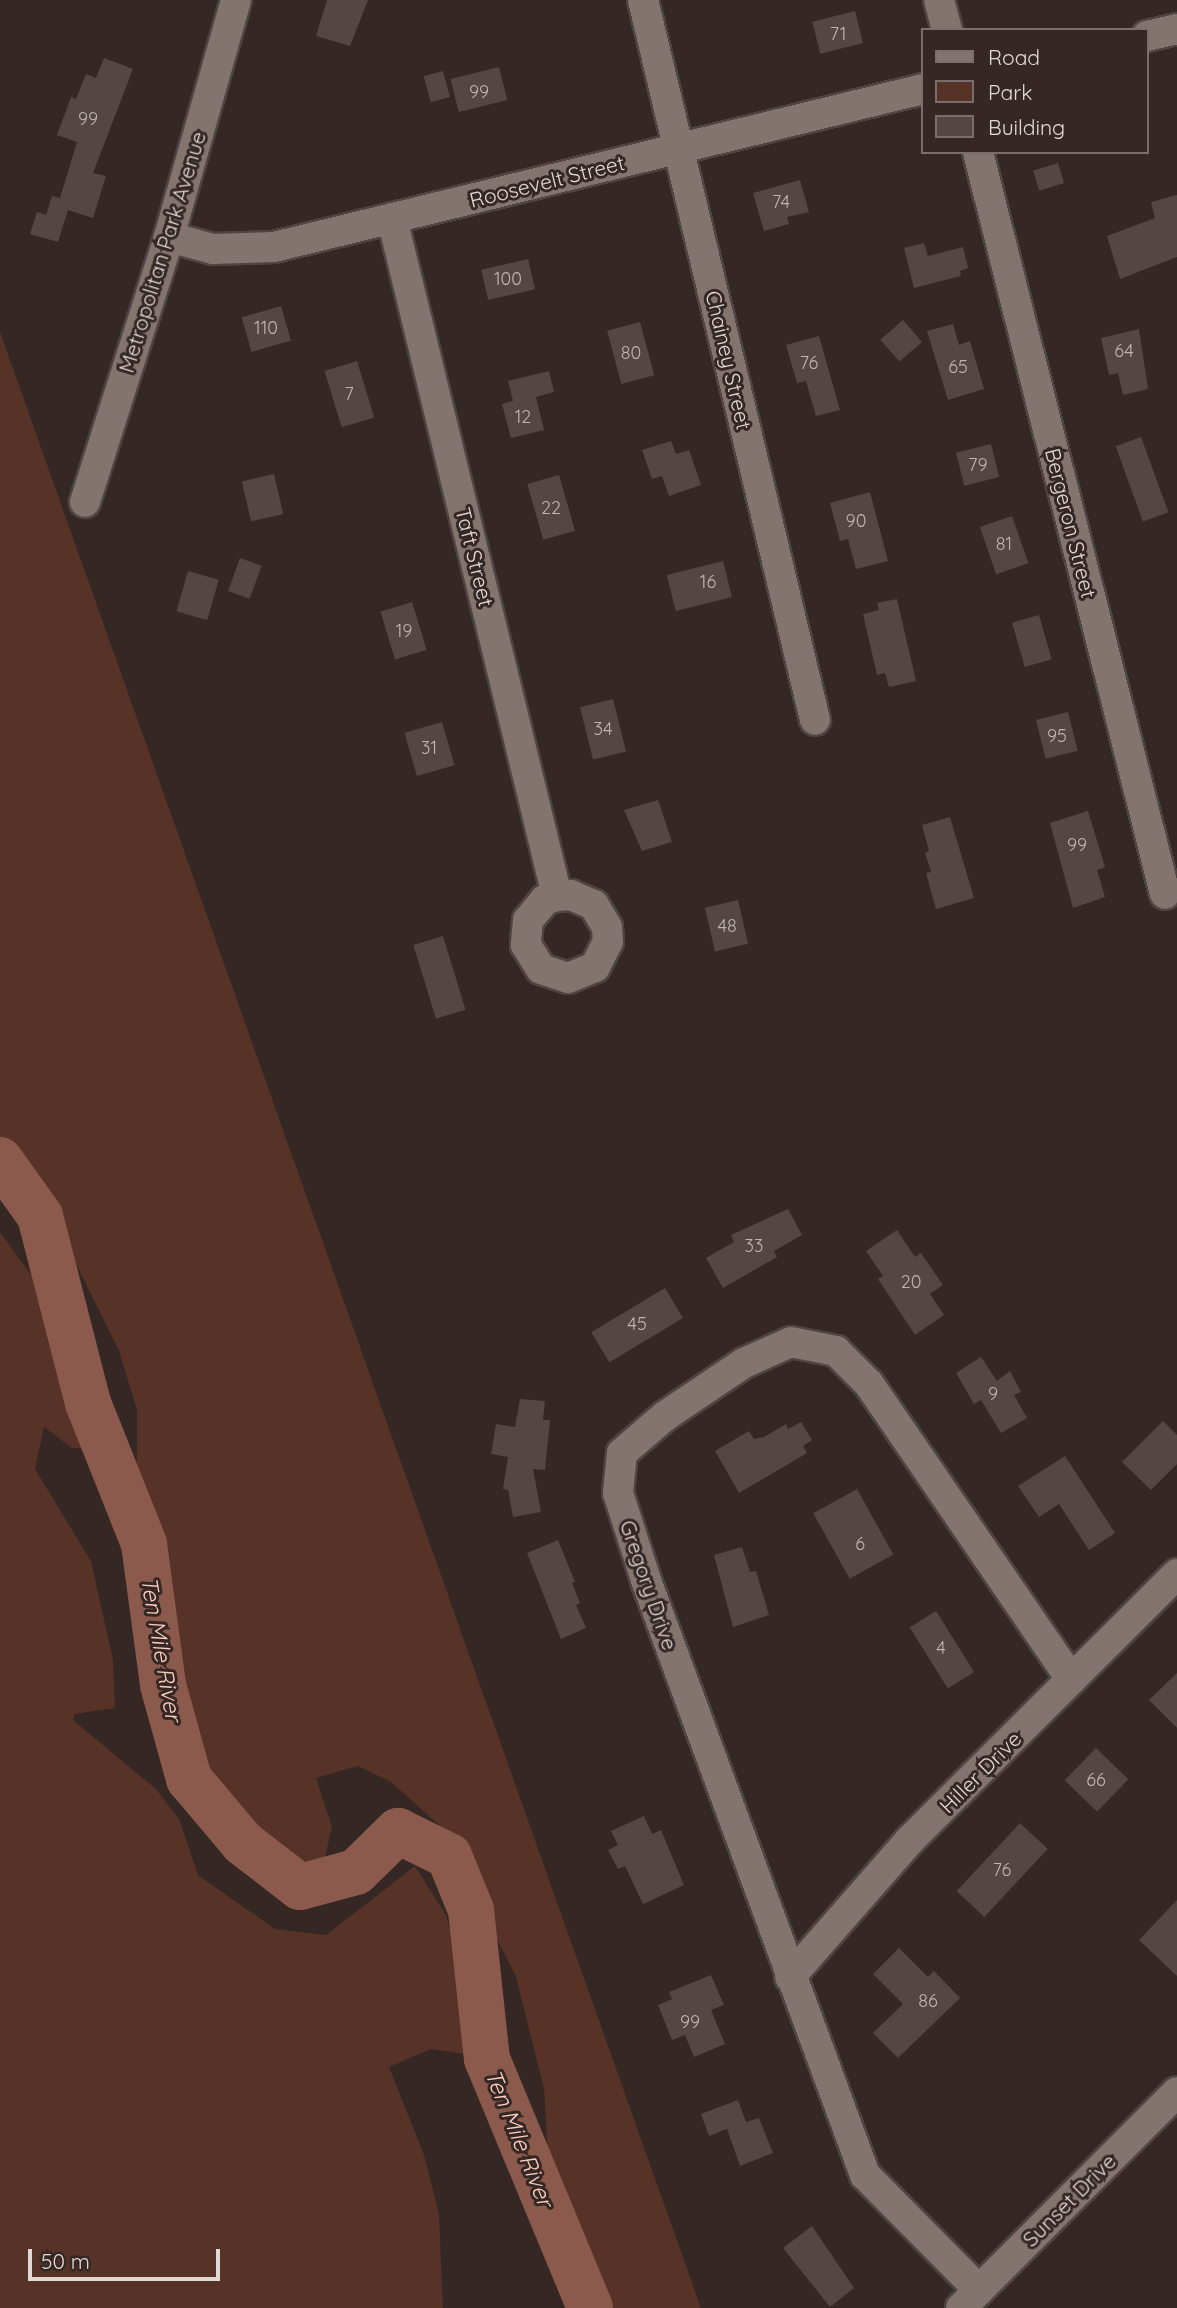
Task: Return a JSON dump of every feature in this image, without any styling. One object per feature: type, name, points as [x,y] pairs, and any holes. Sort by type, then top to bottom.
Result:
[{"type":"street","name":"Metropolitan Park Avenue","points":[[85,502],[169,237],[236,0]]},
{"type":"street","name":"Chainey Street","points":[[643,0],[815,720]]},
{"type":"street","points":[[939,0],[946,28]]},
{"type":"street","points":[[1149,36],[1177,29]]},
{"type":"street","name":"Roosevelt Street","points":[[169,237],[239,251],[392,218],[922,89]]},
{"type":"street","name":"Bergeron Street","points":[[979,154],[1165,894]]},
{"type":"street","name":"Taft Street","points":[[392,218],[558,896]]},
{"type":"street","name":"Gregory Drive","points":[[970,2299],[865,2175],[790,1977],[618,1493],[622,1452],[665,1416],[744,1363],[791,1342],[836,1351],[869,1384],[1071,1679]]},
{"type":"street","name":"Hiller Drive","points":[[790,1977],[910,1840],[1177,1574]]},
{"type":"street","name":"Sunset Drive","points":[[970,2299],[1177,2092]]},
{"type":"green space","points":[[0,332],[701,2308],[610,2308],[550,2190],[544,2089],[516,1977],[440,1826],[391,1782],[358,1766],[316,1778],[332,1827],[323,1866],[315,1877],[272,1869],[234,1832],[206,1782],[154,1569],[137,1473],[137,1410],[119,1351],[63,1237],[27,1212],[0,1161]]},
{"type":"green space","points":[[0,1232],[45,1294],[96,1415],[82,1448],[72,1448],[44,1427],[35,1469],[91,1561],[113,1660],[115,1708],[75,1714],[73,1720],[156,1789],[179,1819],[198,1875],[275,1929],[326,1935],[415,1866],[446,1915],[472,2013],[477,2056],[431,2049],[389,2067],[424,2155],[439,2213],[443,2308],[0,2308]]},
{"type":"building","points":[[327,0],[368,0],[350,46],[316,36]]},
{"type":"building","points":[[855,11],[863,43],[820,54],[812,22]]},
{"type":"building","points":[[104,58],[133,69],[93,173],[106,176],[93,218],[68,210],[58,242],[30,234],[37,212],[46,215],[52,196],[60,198],[77,142],[57,135],[71,97],[76,99],[86,74],[96,78]]},
{"type":"building","points":[[499,67],[507,100],[459,112],[450,79]]},
{"type":"building","points":[[443,71],[450,97],[431,102],[424,76]]},
{"type":"building","points":[[1058,163],[1064,183],[1039,191],[1033,171]]},
{"type":"building","points":[[800,180],[809,212],[787,217],[789,224],[764,231],[753,193]]},
{"type":"building","points":[[1177,195],[1177,257],[1120,279],[1107,236],[1155,218],[1151,202]]},
{"type":"building","points":[[924,243],[928,256],[963,247],[968,268],[960,271],[961,276],[914,288],[904,248]]},
{"type":"building","points":[[528,259],[535,289],[488,300],[481,270]]},
{"type":"building","points":[[281,306],[291,341],[252,352],[242,317]]},
{"type":"building","points":[[903,320],[922,342],[899,362],[880,340]]},
{"type":"building","points":[[640,322],[654,375],[621,384],[607,331]]},
{"type":"building","points":[[953,324],[959,345],[970,341],[984,389],[948,400],[927,331]]},
{"type":"building","points":[[1139,329],[1148,389],[1123,395],[1118,373],[1109,375],[1101,338]]},
{"type":"building","points":[[819,336],[840,410],[816,416],[806,381],[797,383],[786,345]]},
{"type":"building","points":[[357,361],[374,417],[342,427],[324,371]]},
{"type":"building","points":[[549,371],[554,392],[536,397],[544,430],[511,438],[502,404],[513,401],[508,381]]},
{"type":"building","points":[[1141,437],[1168,512],[1143,521],[1116,446]]},
{"type":"building","points":[[671,441],[676,454],[689,450],[701,485],[669,496],[662,476],[652,479],[642,450]]},
{"type":"building","points":[[991,444],[999,477],[964,486],[956,453]]},
{"type":"building","points":[[274,474],[283,514],[251,521],[242,481]]},
{"type":"building","points":[[559,475],[575,531],[543,540],[527,484]]},
{"type":"building","points":[[870,492],[888,561],[856,569],[848,539],[840,541],[830,503]]},
{"type":"building","points":[[1012,516],[1028,563],[996,574],[980,527]]},
{"type":"building","points":[[240,558],[262,566],[250,599],[228,591]]},
{"type":"building","points":[[723,561],[732,597],[676,611],[667,575]]},
{"type":"building","points":[[188,571],[219,580],[207,620],[176,611]]},
{"type":"building","points":[[897,599],[916,681],[889,687],[885,673],[877,675],[863,614],[879,610],[877,603]]},
{"type":"building","points":[[412,602],[427,650],[395,659],[380,612]]},
{"type":"building","points":[[1039,615],[1052,659],[1025,667],[1012,623]]},
{"type":"building","points":[[613,699],[626,751],[593,760],[580,707]]},
{"type":"building","points":[[1068,712],[1078,751],[1046,759],[1036,720]]},
{"type":"building","points":[[442,722],[454,765],[417,776],[405,733]]},
{"type":"building","points":[[658,800],[672,842],[642,851],[624,810]]},
{"type":"building","points":[[1088,811],[1105,867],[1097,870],[1105,897],[1073,908],[1050,823]]},
{"type":"building","points":[[950,817],[974,898],[936,909],[926,873],[931,872],[925,853],[929,851],[922,825]]},
{"type":"building","points":[[738,900],[748,944],[715,951],[705,908]]},
{"type":"building","points":[[443,936],[466,1010],[436,1019],[413,945]]},
{"type":"building","points":[[788,1209],[802,1235],[774,1251],[777,1257],[723,1288],[706,1258],[734,1242],[731,1235]]},
{"type":"building","points":[[897,1230],[915,1257],[921,1253],[943,1285],[930,1294],[944,1315],[915,1335],[878,1279],[883,1276],[866,1251]]},
{"type":"building","points":[[665,1288],[683,1318],[609,1362],[591,1332]]},
{"type":"building","points":[[981,1357],[997,1381],[1010,1371],[1021,1392],[1014,1395],[1027,1418],[1001,1433],[981,1400],[974,1404],[956,1373]]},
{"type":"building","points":[[520,1399],[545,1401],[543,1420],[550,1420],[545,1470],[533,1469],[541,1512],[513,1517],[508,1490],[503,1489],[508,1457],[491,1454],[496,1424],[515,1427]]},
{"type":"building","points":[[1163,1421],[1177,1435],[1177,1464],[1151,1490],[1122,1462]]},
{"type":"building","points":[[801,1422],[812,1440],[803,1446],[807,1453],[739,1493],[715,1451],[749,1431],[754,1439],[764,1437],[786,1424],[788,1429]]},
{"type":"building","points":[[1065,1456],[1115,1533],[1089,1550],[1059,1504],[1039,1517],[1018,1486]]},
{"type":"building","points":[[857,1489],[893,1555],[850,1579],[813,1513]]},
{"type":"building","points":[[558,1540],[575,1582],[572,1583],[580,1603],[576,1605],[586,1628],[561,1639],[527,1553]]},
{"type":"building","points":[[742,1547],[750,1572],[756,1571],[769,1615],[733,1627],[714,1555]]},
{"type":"building","points":[[936,1611],[974,1672],[948,1688],[910,1627]]},
{"type":"building","points":[[1177,1673],[1177,1728],[1149,1700]]},
{"type":"building","points":[[1096,1748],[1128,1779],[1097,1812],[1065,1780]]},
{"type":"building","points":[[644,1816],[652,1834],[661,1830],[684,1885],[643,1904],[625,1866],[618,1869],[608,1850],[618,1845],[611,1831]]},
{"type":"building","points":[[1020,1823],[1048,1849],[984,1917],[957,1891]]},
{"type":"building","points":[[1177,1900],[1177,1976],[1139,1940]]},
{"type":"building","points":[[899,1948],[928,1977],[934,1971],[960,1998],[898,2058],[873,2033],[903,2004],[873,1974]]},
{"type":"building","points":[[711,1975],[724,2005],[711,2010],[725,2044],[694,2057],[685,2035],[672,2040],[658,2005],[672,1999],[669,1992]]},
{"type":"building","points":[[738,2100],[746,2122],[759,2118],[773,2153],[740,2166],[727,2129],[709,2136],[701,2114]]},
{"type":"building","points":[[812,2226],[854,2288],[830,2307],[783,2248]]},
{"type":"waterway","name":"Ten Mile River","points":[[0,1160],[40,1216],[88,1403],[144,1544],[163,1685],[189,1779],[243,1843],[300,1887],[356,1872],[398,1831],[449,1856],[471,1910],[487,2059],[590,2308]]}]
